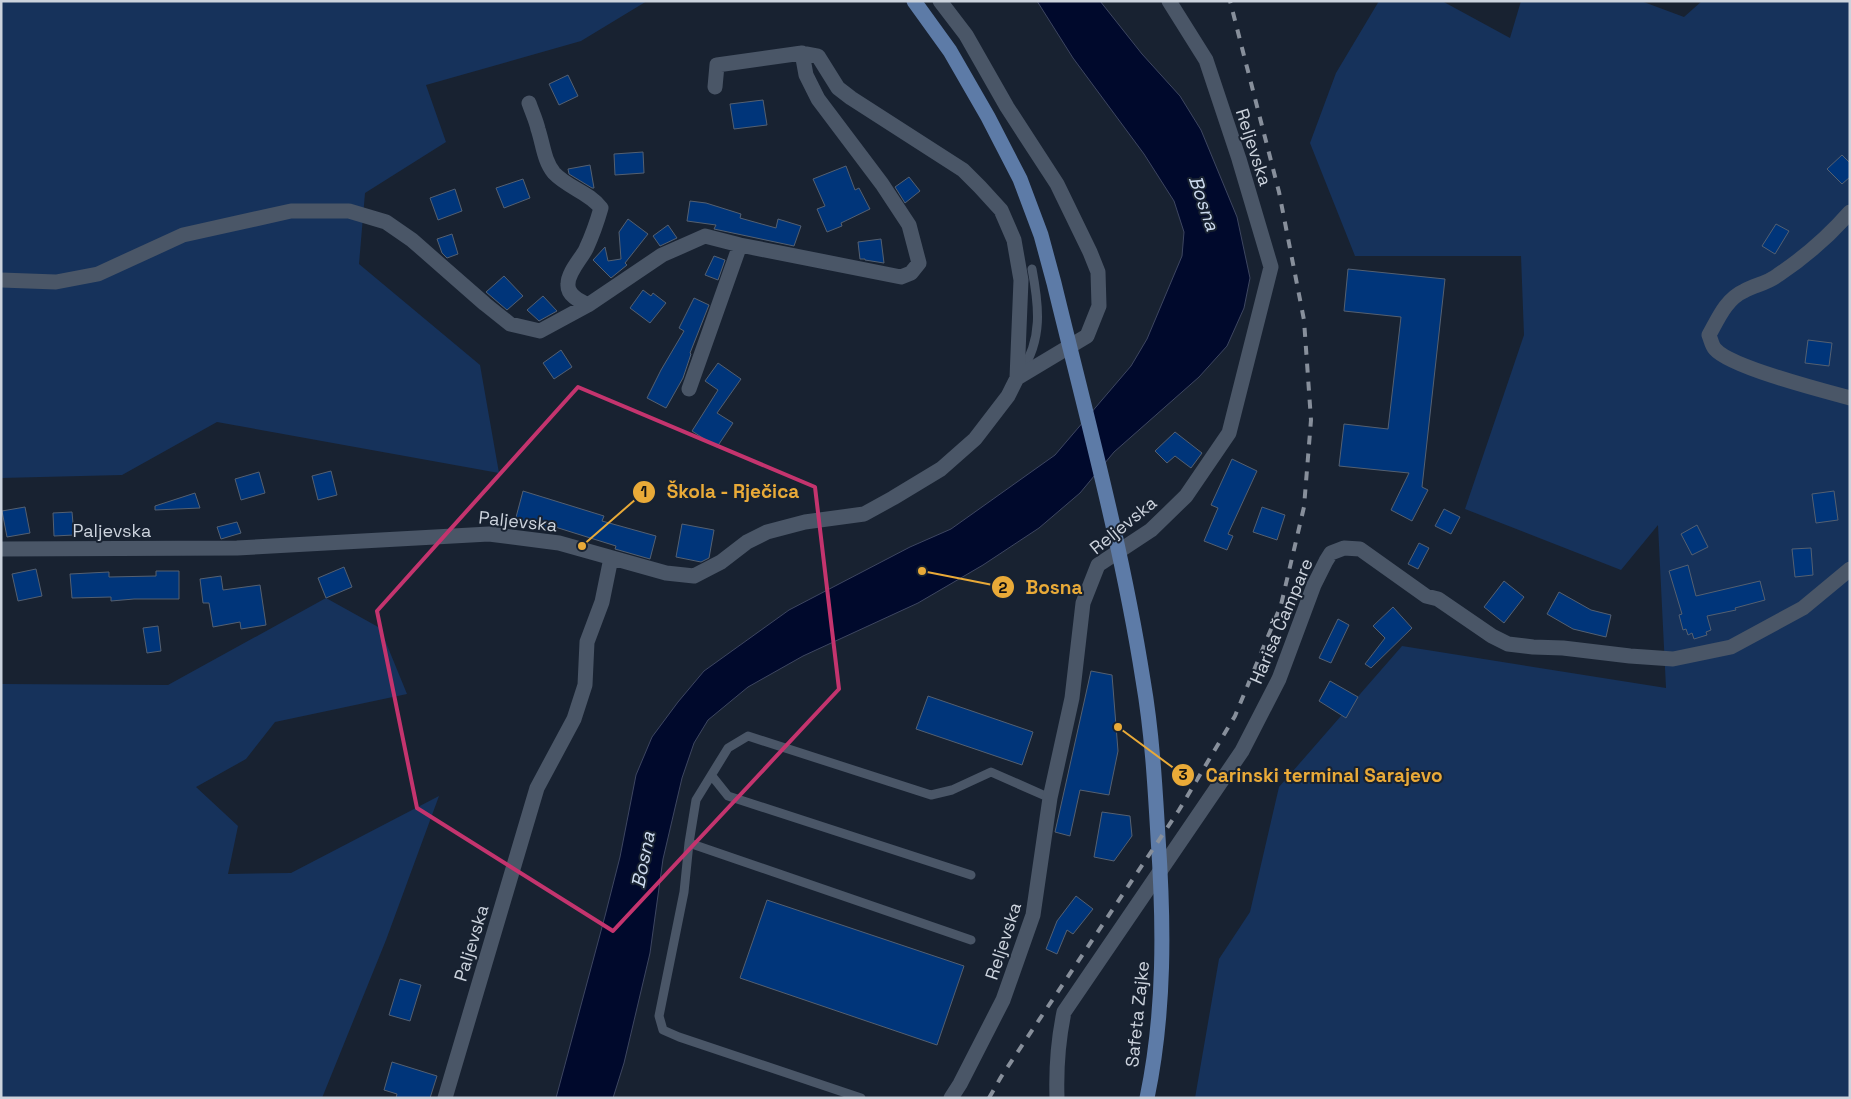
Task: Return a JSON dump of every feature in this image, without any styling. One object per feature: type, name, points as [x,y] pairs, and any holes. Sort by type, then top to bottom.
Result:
[{"type":"main road","name":"Safeta Zajke","points":[[914,1],[950,51],[988,118],[1020,178],[1041,235],[1126,583],[1144,681],[1153,761],[1163,903],[1161,1000],[1147,1098]]},
{"type":"street","points":[[940,1],[966,35],[1006,107],[1057,184],[1098,272],[1099,306],[1087,336],[1017,378]]},
{"type":"street","name":"Reljevska","points":[[951,1098],[1003,1000],[1033,915],[1050,798],[1072,698],[1083,603],[1098,565],[1151,530],[1186,496],[1229,433],[1271,267],[1206,60],[1168,1]]},
{"type":"street","points":[[1,280],[56,282],[98,274],[183,235],[292,211],[349,211],[386,222],[412,240],[510,324],[540,331],[588,305],[662,256],[705,236],[740,245],[901,276],[912,273],[919,263],[909,225],[882,184],[818,99],[806,75],[802,53]]},
{"type":"street","points":[[612,558],[666,573],[694,576],[720,562],[747,542],[767,532],[806,522],[864,514],[941,469],[975,439],[1008,396],[1017,378],[1021,280],[1014,240],[1001,210],[963,170],[838,88],[818,56],[802,53],[717,65],[715,86]]},
{"type":"street","points":[[529,103],[538,127],[546,158],[553,172],[566,184],[596,201],[601,208],[586,249],[568,283],[570,292],[577,299],[588,305]]},
{"type":"street","points":[[1850,212],[1833,231],[1777,277],[1742,291],[1726,306],[1709,335],[1715,349],[1735,362],[1774,376],[1850,398]]},
{"type":"street","points":[[689,390],[740,245]]},
{"type":"street","name":"Paljevska","points":[[1,549],[237,548],[489,534],[559,543],[612,558],[602,602],[587,642],[584,685],[577,710],[537,788],[445,1098]]},
{"type":"street","name":"Harisa Čampare","points":[[1057,1098],[1056,1069],[1064,1012],[1242,751],[1279,679],[1314,586],[1332,553],[1344,548],[1360,549],[1426,596],[1438,599],[1492,636],[1508,644],[1673,659],[1731,647],[1803,608],[1850,568]]},
{"type":"lane","points":[[1017,378],[1027,363],[1036,336],[1039,303],[1032,269]]},
{"type":"lane","points":[[861,1098],[663,1030],[659,1016],[684,892],[689,842],[696,800],[728,748],[748,736],[931,795],[952,790],[991,772],[1050,798]]},
{"type":"lane","points":[[712,776],[728,796],[971,874]]},
{"type":"lane","points":[[689,842],[971,940]]},
{"type":"highlighted area","points":[[578,387],[815,487],[839,689],[613,931],[417,808],[377,611]]},
{"type":"shaded area","points":[[1,1],[647,1],[581,41],[426,85],[446,142],[365,193],[359,264],[480,365],[499,473],[217,422],[122,475],[1,478]]},
{"type":"shaded area","points":[[1379,1],[1442,1],[1510,38],[1521,1],[1641,1],[1684,17],[1702,1],[1850,1],[1850,1098],[1195,1098],[1219,959],[1250,912],[1279,787],[1402,646],[1666,688],[1658,525],[1621,570],[1465,509],[1524,335],[1521,256],[1355,256],[1310,143],[1336,73]]},
{"type":"shaded area","points":[[326,598],[380,628],[407,694],[275,722],[246,759],[196,787],[238,826],[228,874],[291,873],[439,796],[386,940],[322,1098],[1,1098],[1,684],[168,685]]},
{"type":"water","points":[[1037,1],[1100,1],[1142,54],[1180,96],[1201,130],[1237,217],[1250,278],[1244,308],[1227,346],[1199,377],[1114,452],[1080,493],[1039,528],[983,565],[918,603],[803,656],[748,687],[708,720],[694,743],[682,778],[663,859],[650,953],[624,1063],[613,1098],[556,1098],[620,857],[636,775],[652,737],[678,702],[704,671],[789,610],[910,547],[951,529],[1055,455],[1131,366],[1147,339],[1182,256],[1184,232],[1174,201],[1144,154],[1073,58]]},
{"type":"building","points":[[568,75],[578,96],[559,105],[549,84]]},
{"type":"building","points":[[763,100],[767,125],[734,129],[730,104]]},
{"type":"building","points":[[643,152],[644,173],[615,175],[614,154]]},
{"type":"building","points":[[1842,155],[1850,163],[1850,177],[1842,184],[1827,169]]},
{"type":"building","points":[[590,165],[594,188],[569,174],[568,169]]},
{"type":"building","points":[[846,166],[855,190],[859,188],[870,209],[841,223],[842,226],[827,232],[817,209],[825,206],[813,179]]},
{"type":"building","points":[[909,177],[920,191],[905,203],[895,187]]},
{"type":"building","points":[[523,179],[530,198],[504,208],[496,188]]},
{"type":"building","points":[[455,189],[462,211],[438,220],[430,198]]},
{"type":"building","points":[[690,201],[706,203],[741,214],[740,218],[776,228],[778,219],[801,226],[794,246],[714,229],[716,225],[687,221]]},
{"type":"building","points":[[628,219],[648,234],[625,263],[627,265],[611,278],[593,260],[605,247],[608,261],[621,259],[619,232]]},
{"type":"building","points":[[1776,224],[1789,231],[1775,254],[1762,246]]},
{"type":"building","points":[[668,225],[677,238],[660,246],[653,236]]},
{"type":"building","points":[[452,234],[458,254],[447,258],[442,253],[437,239]]},
{"type":"building","points":[[881,239],[884,263],[860,259],[858,242]]},
{"type":"building","points":[[714,256],[725,260],[718,280],[705,275]]},
{"type":"building","points":[[1348,269],[1445,279],[1422,487],[1428,490],[1412,521],[1391,510],[1409,473],[1339,466],[1344,424],[1388,429],[1401,317],[1344,311]]},
{"type":"building","points":[[504,276],[523,296],[507,310],[486,292]]},
{"type":"building","points":[[643,290],[651,296],[653,293],[666,303],[650,323],[630,308]]},
{"type":"building","points":[[543,296],[557,311],[539,321],[527,310]]},
{"type":"building","points":[[694,298],[709,305],[690,353],[683,378],[666,408],[647,398],[684,331],[679,328]]},
{"type":"building","points":[[1808,340],[1832,343],[1829,366],[1805,363]]},
{"type":"building","points":[[561,350],[572,367],[554,379],[543,363]]},
{"type":"building","points":[[718,363],[741,379],[717,413],[733,423],[717,447],[692,431],[718,390],[705,381]]},
{"type":"building","points":[[1175,432],[1202,453],[1191,468],[1175,456],[1167,463],[1155,451]]},
{"type":"building","points":[[1232,459],[1257,471],[1228,534],[1233,536],[1227,550],[1204,541],[1218,508],[1211,505]]},
{"type":"building","points":[[331,471],[337,495],[318,500],[312,476]]},
{"type":"building","points":[[259,472],[265,493],[241,500],[235,479]]},
{"type":"building","points":[[523,491],[604,516],[602,521],[656,536],[650,559],[615,549],[616,546],[552,526],[550,531],[515,521]]},
{"type":"building","points":[[1834,491],[1838,520],[1816,523],[1812,494]]},
{"type":"building","points":[[195,493],[200,508],[155,510],[155,506]]},
{"type":"building","points":[[25,507],[30,533],[7,537],[2,511]]},
{"type":"building","points":[[1262,507],[1285,515],[1277,540],[1253,532]]},
{"type":"building","points":[[1444,509],[1460,517],[1451,534],[1435,526]]},
{"type":"building","points":[[72,512],[74,535],[54,536],[53,513]]},
{"type":"building","points":[[237,522],[241,533],[221,539],[217,527]]},
{"type":"building","points":[[682,524],[714,530],[709,558],[701,562],[676,557]]},
{"type":"building","points":[[1697,525],[1708,547],[1692,555],[1681,534]]},
{"type":"building","points":[[1419,543],[1429,548],[1418,569],[1408,564]]},
{"type":"building","points":[[1811,548],[1813,575],[1795,577],[1792,549]]},
{"type":"building","points":[[1688,565],[1696,596],[1760,581],[1765,600],[1735,608],[1736,610],[1707,616],[1711,630],[1706,632],[1707,635],[1694,639],[1692,633],[1688,635],[1686,629],[1683,630],[1679,615],[1682,614],[1669,571]]},
{"type":"building","points":[[344,567],[352,587],[326,598],[318,578]]},
{"type":"building","points":[[36,569],[42,596],[18,601],[12,574]]},
{"type":"building","points":[[156,571],[179,571],[179,599],[111,601],[111,597],[72,598],[70,574],[109,572],[109,577],[156,576]]},
{"type":"building","points":[[221,576],[223,590],[260,585],[266,625],[241,629],[240,622],[213,627],[209,603],[203,603],[200,579]]},
{"type":"building","points":[[1504,581],[1524,597],[1504,623],[1484,607]]},
{"type":"building","points":[[1559,592],[1591,610],[1611,615],[1606,637],[1573,629],[1547,614]]},
{"type":"building","points":[[1393,607],[1412,628],[1371,668],[1365,664],[1385,638],[1373,626]]},
{"type":"building","points":[[1338,619],[1349,625],[1331,663],[1319,658]]},
{"type":"building","points":[[158,626],[161,651],[147,653],[143,628]]},
{"type":"building","points":[[1091,671],[1112,675],[1118,751],[1109,795],[1080,790],[1070,836],[1055,832]]},
{"type":"building","points":[[1330,681],[1358,697],[1346,718],[1319,701]]},
{"type":"building","points":[[928,696],[1033,732],[1022,765],[916,729]]},
{"type":"building","points":[[1102,812],[1130,816],[1132,836],[1114,861],[1094,857]]},
{"type":"building","points":[[1076,896],[1093,909],[1073,934],[1067,930],[1057,954],[1046,949],[1057,921]]},
{"type":"building","points":[[767,900],[964,966],[937,1045],[740,978]]},
{"type":"building","points":[[400,979],[421,985],[410,1021],[389,1015]]},
{"type":"building","points":[[392,1062],[437,1076],[430,1098],[396,1098],[397,1094],[384,1090]]},
{"type":"railway","points":[[989,1098],[1001,1077],[1179,810],[1235,716],[1281,605],[1304,507],[1311,420],[1304,320],[1279,192],[1230,1]]},
{"type":"place","name":"Škola - Rječica","points":[[582,546]]},
{"type":"place","name":"Bosna","points":[[922,571]]},
{"type":"place","name":"Carinski terminal Sarajevo","points":[[1118,727]]}]
